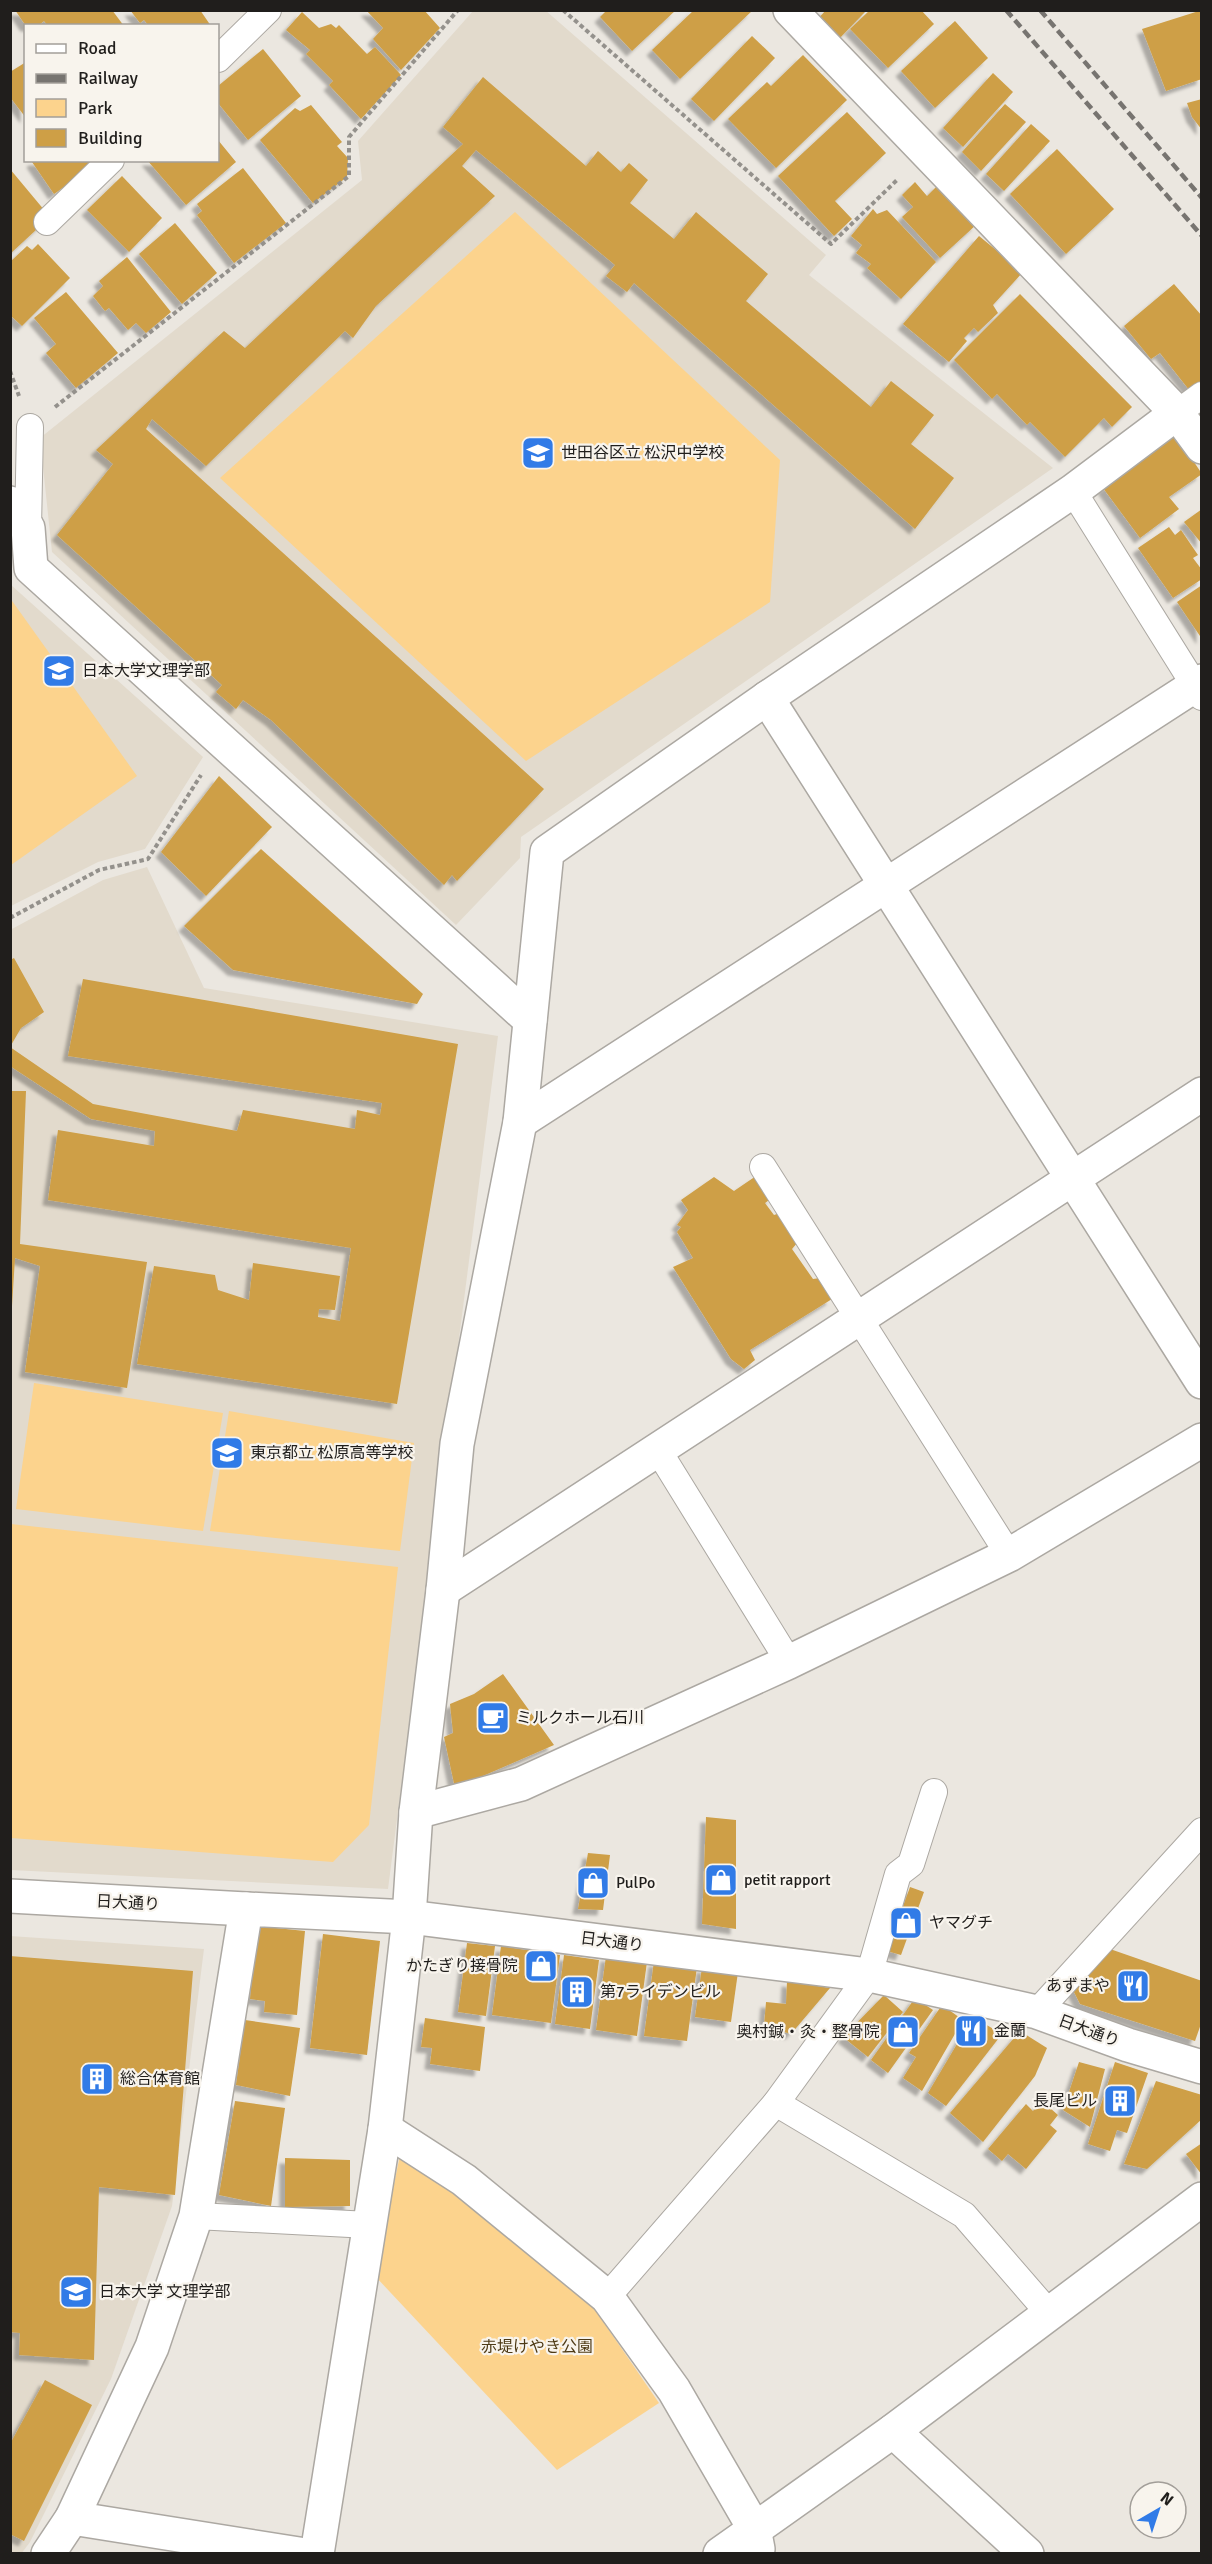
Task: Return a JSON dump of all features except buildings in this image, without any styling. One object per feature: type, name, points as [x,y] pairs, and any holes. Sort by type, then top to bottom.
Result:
[{"type":"street","points":[[790,10],[926,151],[1189,404],[1202,447]]},
{"type":"street","points":[[316,2553],[385,2129],[410,1917],[416,1812],[443,1590],[457,1444],[520,1122],[547,852],[767,698],[1073,491],[1189,404]]},
{"type":"street","points":[[19,515],[31,568],[530,1020]]},
{"type":"street","points":[[520,1122],[1199,688]]},
{"type":"street","points":[[767,698],[1202,1382]]},
{"type":"street","points":[[443,1590],[1202,1094]]},
{"type":"street","points":[[416,1812],[521,1784],[789,1662],[1009,1555],[1202,1440]]},
{"type":"street","name":"日大通り","points":[[10,1896],[410,1917],[869,1975],[1037,2012],[1128,2045],[1202,2067]]},
{"type":"street","points":[[48,2553],[72,2518],[152,2347],[196,2216],[246,1909]]},
{"type":"street","points":[[385,2129],[464,2180],[607,2297],[674,2390],[757,2541]]},
{"type":"street","points":[[720,2553],[757,2541],[893,2431],[1048,2312],[1202,2199]]},
{"type":"street","points":[[893,2431],[1027,2553]]},
{"type":"street","points":[[72,2518],[299,2553]]},
{"type":"lane","points":[[219,58],[268,10]]},
{"type":"lane","points":[[47,222],[109,162]]},
{"type":"lane","points":[[19,515],[30,427]]},
{"type":"lane","points":[[1073,491],[1199,688]]},
{"type":"lane","points":[[763,1167],[1009,1555]]},
{"type":"lane","points":[[658,1450],[789,1662]]},
{"type":"lane","points":[[607,2297],[776,2103],[869,1975],[898,1874],[911,1864],[934,1792]]},
{"type":"lane","points":[[1037,2012],[1202,1831]]},
{"type":"lane","points":[[776,2103],[964,2215],[1048,2312]]},
{"type":"lane","points":[[196,2216],[369,2225]]},
{"type":"path","points":[[30,427],[349,176],[349,137],[458,10]]},
{"type":"path","points":[[563,10],[831,244],[926,151]]},
{"type":"path","points":[[10,918],[99,870],[148,859],[222,741]]},
{"type":"shaded area","name":"世田谷区立 松沢中学校","points":[[545,10],[826,255],[809,275],[1053,468],[521,837],[520,858],[456,925],[52,552],[40,438],[362,180],[358,141],[473,11]]},
{"type":"shaded area","name":"日本大学文理学部","points":[[11,585],[203,757],[145,849],[98,862],[11,906]]},
{"type":"shaded area","name":"東京都立 松原高等学校","points":[[147,867],[204,988],[498,1036],[388,1889],[11,1870],[10,930],[103,880]]},
{"type":"shaded area","name":"日本大学 文理学部","points":[[10,1936],[204,1949],[172,2206],[111,2379],[30,2542],[21,2554],[10,2553]]},
{"type":"green space","points":[[515,212],[780,460],[770,602],[526,761],[220,478]]},
{"type":"green space","points":[[10,598],[137,776],[11,865],[10,865]]},
{"type":"green space","points":[[34,1383],[223,1413],[203,1531],[16,1509]]},
{"type":"green space","points":[[229,1411],[414,1443],[400,1551],[210,1531]]},
{"type":"green space","points":[[11,1524],[398,1567],[369,1825],[333,1862],[11,1838]]},
{"type":"green space","name":"赤堤けやき公園","points":[[400,2155],[504,2227],[589,2301],[659,2403],[557,2470],[375,2276]]},
{"type":"railway","points":[[1006,10],[1202,236]]},
{"type":"railway","points":[[1040,10],[1202,198]]},
{"type":"place","name":"世田谷区立 松沢中学校","points":[[538,453]]},
{"type":"place","name":"日本大学文理学部","points":[[59,671]]},
{"type":"place","name":"東京都立 松原高等学校","points":[[227,1453]]},
{"type":"place","name":"ミルクホール石川","points":[[493,1718]]},
{"type":"place","name":"petit rapport","points":[[721,1880]]},
{"type":"place","name":"PulPo","points":[[593,1883]]},
{"type":"place","name":"ヤマグチ","points":[[906,1923]]},
{"type":"place","name":"かたぎり接骨院","points":[[541,1966]]},
{"type":"place","name":"あずまや","points":[[1133,1986]]},
{"type":"place","name":"第7ライデンビル","points":[[577,1992]]},
{"type":"place","name":"金蘭","points":[[971,2031]]},
{"type":"place","name":"奥村鍼・灸・整骨院","points":[[903,2032]]},
{"type":"place","name":"総合体育館","points":[[97,2079]]},
{"type":"place","name":"長尾ビル","points":[[1120,2101]]},
{"type":"place","name":"日本大学 文理学部","points":[[76,2292]]}]
